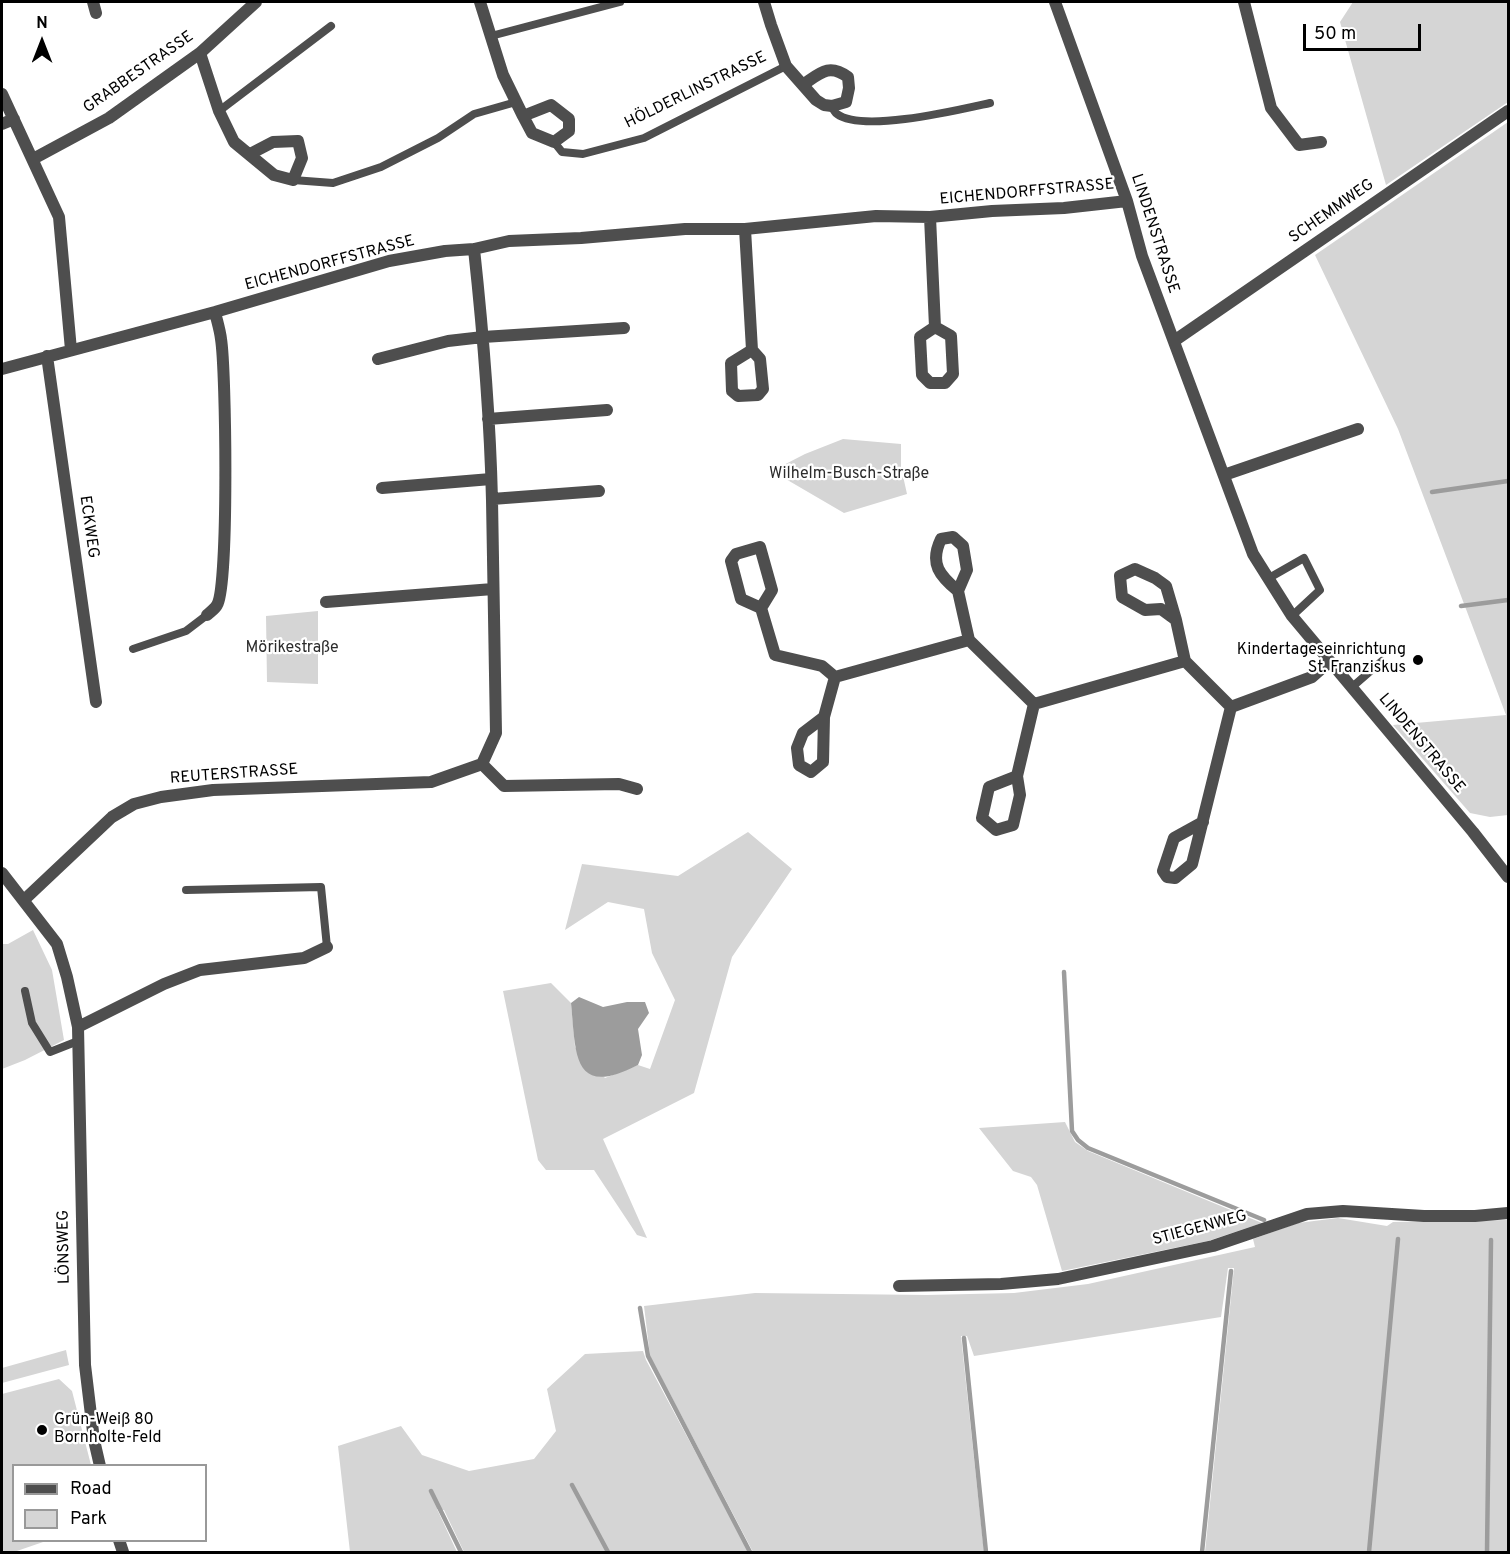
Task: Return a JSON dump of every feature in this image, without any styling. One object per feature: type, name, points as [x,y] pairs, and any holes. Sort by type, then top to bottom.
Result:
[{"type":"street","name":"GRABBESTRASSE","points":[[33,159],[109,118],[200,52],[256,2]]},
{"type":"street","name":"HÖLDERLINSTRASSE","points":[[480,2],[503,75],[523,116],[532,133],[554,142]]},
{"type":"street","points":[[764,2],[786,66],[816,100],[824,105],[831,106],[846,102],[849,88],[848,77],[840,71],[831,69],[822,72],[804,84]]},
{"type":"street","name":"LINDENSTRASSE","points":[[1055,2],[1127,201],[1142,256],[1253,554],[1292,616],[1509,877]]},
{"type":"street","points":[[1244,2],[1271,108],[1299,145],[1321,142]]},
{"type":"street","points":[[200,52],[219,111],[234,142],[274,175],[292,180],[302,158],[298,141],[273,142],[250,154]]},
{"type":"street","points":[[2,94],[59,217],[71,350]]},
{"type":"street","points":[[523,116],[551,105],[569,119],[568,131],[554,142]]},
{"type":"street","name":"SCHEMMWEG","points":[[1174,341],[1509,111]]},
{"type":"street","points":[[2,124],[14,118]]},
{"type":"street","name":"EICHENDORFFSTRASSE","points":[[2,369],[215,312],[389,261],[445,251],[474,249],[509,241],[685,230],[745,229],[876,216],[930,217],[992,211],[1064,208],[1127,201]]},
{"type":"street","name":"EICHENDORFFSTRASSE","points":[[930,217],[935,327]]},
{"type":"street","points":[[745,229],[752,350]]},
{"type":"street","points":[[474,249],[483,337],[492,499],[496,733],[482,764],[504,786],[619,784],[637,789]]},
{"type":"street","points":[[207,615],[218,605],[223,578],[224,388],[221,340],[215,312]]},
{"type":"street","points":[[378,359],[448,341],[624,328]]},
{"type":"street","name":"ECKWEG","points":[[47,356],[96,702]]},
{"type":"street","points":[[488,419],[607,410]]},
{"type":"street","points":[[1224,475],[1359,429]]},
{"type":"street","points":[[382,488],[491,479]]},
{"type":"street","points":[[492,499],[599,491]]},
{"type":"street","points":[[761,608],[741,599],[731,561],[736,554],[760,547],[772,590],[761,608],[775,655],[822,666],[835,677]]},
{"type":"street","points":[[1176,620],[1161,609],[1145,610],[1122,597],[1120,576],[1135,569],[1166,586],[1176,620],[1185,661],[1231,707]]},
{"type":"street","points":[[326,602],[493,589]]},
{"type":"street","points":[[958,591],[969,640],[1034,704]]},
{"type":"street","points":[[835,677],[969,640]]},
{"type":"street","points":[[1034,704],[1185,661]]},
{"type":"street","points":[[1231,707],[1312,677],[1329,662]]},
{"type":"street","points":[[824,717],[835,677]]},
{"type":"street","points":[[1017,776],[1034,704]]},
{"type":"street","points":[[1203,822],[1231,707]]},
{"type":"street","name":"REUTERSTRASSE","points":[[24,900],[112,817],[131,805],[161,797],[213,790],[431,782],[482,764]]},
{"type":"street","name":"LÖNSWEG","points":[[2,873],[57,944],[68,977],[78,1027],[85,1365],[94,1440],[100,1464]]},
{"type":"street","points":[[78,1027],[164,984],[200,970],[304,958],[327,947]]},
{"type":"street","name":"STIEGENWEG","points":[[899,1286],[1001,1284],[1058,1279],[1213,1246],[1307,1214],[1343,1211],[1424,1216],[1509,1213]]},
{"type":"lane","points":[[491,36],[620,2]]},
{"type":"lane","points":[[219,111],[331,26]]},
{"type":"lane","name":"HÖLDERLINSTRASSE","points":[[554,142],[562,152],[583,154],[644,138],[786,66]]},
{"type":"lane","points":[[292,180],[333,183],[381,167],[438,138],[474,114],[516,102]]},
{"type":"lane","points":[[831,106],[837,114],[862,121],[915,118],[990,104]]},
{"type":"lane","points":[[1269,578],[1304,558],[1320,590],[1292,616]]},
{"type":"lane","points":[[133,649],[186,631],[207,615]]},
{"type":"lane","points":[[1352,688],[1382,662]]},
{"type":"lane","points":[[186,890],[321,887],[327,947]]},
{"type":"lane","points":[[25,991],[32,1023],[50,1052],[78,1041]]},
{"type":"green space","points":[[1353,2],[1508,2],[1508,102],[1386,185],[1340,22]]},
{"type":"green space","points":[[1508,122],[1508,815],[1490,817],[1470,813],[1393,725],[1506,715],[1398,429],[1315,255]]},
{"type":"green space","name":"Wilhelm-Busch-Straße","points":[[843,439],[901,444],[901,467],[907,494],[844,513],[772,471],[805,454]]},
{"type":"green space","name":"Mörikestraße","points":[[318,611],[318,684],[267,682],[266,616]]},
{"type":"green space","points":[[748,832],[792,869],[732,957],[694,1093],[603,1139],[647,1238],[637,1235],[594,1170],[546,1170],[538,1160],[503,991],[551,983],[571,1003],[575,1047],[605,1078],[638,1065],[650,1069],[675,1000],[652,953],[644,909],[608,902],[565,930],[582,864],[678,876]]},
{"type":"green space","points":[[33,930],[52,970],[64,1040],[2,1069],[2,944],[8,944]]},
{"type":"green space","points":[[1065,1122],[1075,1142],[1088,1151],[1262,1223],[1208,1241],[1062,1271],[1037,1185],[1031,1177],[1013,1171],[979,1128]]},
{"type":"green space","points":[[1338,1218],[1387,1226],[1393,1222],[1508,1220],[1508,1552],[1205,1552],[1234,1268],[1228,1268],[1221,1317],[974,1356],[967,1336],[961,1336],[984,1552],[753,1552],[650,1356],[644,1306],[755,1293],[927,1295],[1014,1293],[1088,1284],[1255,1247],[1253,1239],[1298,1223]]},
{"type":"green space","points":[[66,1350],[69,1365],[2,1383],[2,1368]]},
{"type":"green space","points":[[643,1351],[749,1552],[464,1552],[444,1510],[437,1509],[457,1552],[350,1552],[338,1446],[401,1426],[422,1455],[469,1471],[534,1459],[556,1431],[547,1389],[585,1354]]},
{"type":"green space","name":"Grün-Weiß 80 Bornholte-Feld","points":[[59,1379],[72,1391],[91,1464],[12,1464],[12,1542],[43,1542],[14,1552],[2,1552],[2,1394]]},
{"type":"shaded area","points":[[579,997],[603,1007],[627,1002],[645,1002],[649,1013],[638,1029],[642,1055],[638,1065],[616,1074],[600,1077],[589,1074],[582,1066],[574,1039],[571,1003]]},
{"type":"waterway","points":[[1432,492],[1508,481]]},
{"type":"waterway","points":[[1461,606],[1508,600]]},
{"type":"waterway","points":[[1064,972],[1072,1131],[1078,1140],[1088,1148],[1264,1220]]},
{"type":"waterway","points":[[1369,1552],[1398,1239]]},
{"type":"waterway","points":[[1487,1552],[1491,1240]]},
{"type":"waterway","points":[[1202,1552],[1231,1271]]},
{"type":"waterway","points":[[640,1308],[648,1356],[750,1552]]},
{"type":"waterway","points":[[964,1338],[986,1552]]},
{"type":"waterway","points":[[572,1485],[608,1552]]},
{"type":"waterway","points":[[431,1491],[461,1552]]},
{"type":"place","name":"Kindertageseinrichtung St. Franziskus","points":[[1418,660]]},
{"type":"place","name":"Grün-Weiß 80 Bornholte-Feld","points":[[42,1430]]}]
